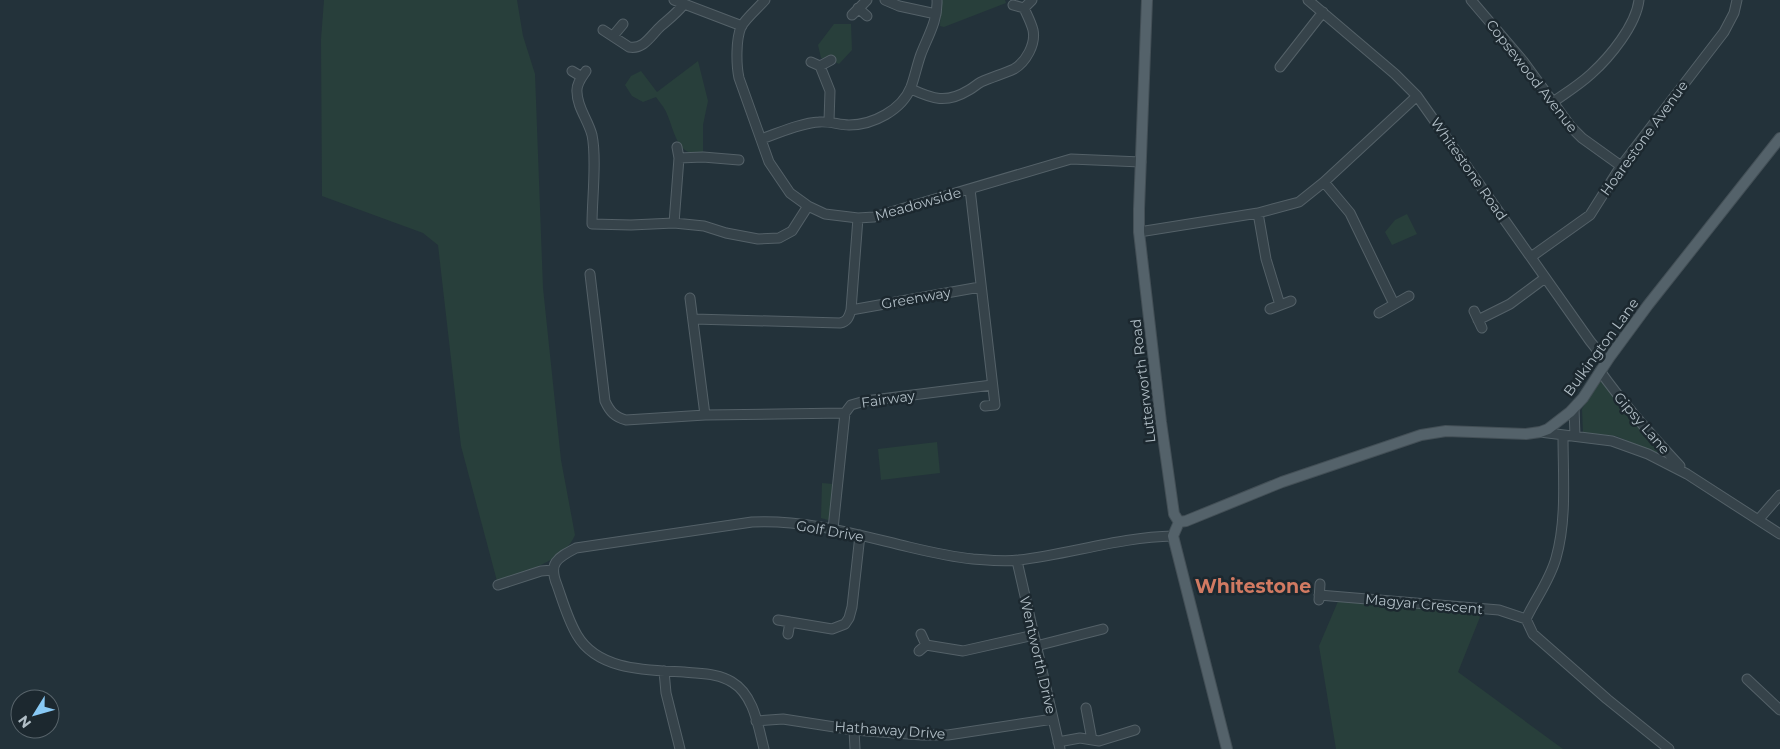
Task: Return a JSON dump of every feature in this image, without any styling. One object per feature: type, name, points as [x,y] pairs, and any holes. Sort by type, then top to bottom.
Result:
[{"type":"main road","name":"Lutterworth Road","points":[[1147,0],[1140,232],[1161,422],[1174,514],[1179,522]]},
{"type":"main road","name":"Bulkington Lane","points":[[1179,522],[1186,521],[1282,482],[1421,435],[1446,431],[1526,434],[1540,432],[1558,422],[1583,398],[1609,358],[1648,305],[1780,138]]},
{"type":"main road","points":[[1179,522],[1173,536],[1227,749]]},
{"type":"street","points":[[674,0],[742,26]]},
{"type":"street","points":[[766,0],[742,26],[737,51],[737,68],[769,162],[790,194],[808,206],[825,214],[858,218]]},
{"type":"street","points":[[867,16],[855,12],[868,0]]},
{"type":"street","points":[[886,0],[899,6],[936,14]]},
{"type":"street","points":[[761,139],[810,123],[829,122],[848,125],[873,121],[897,106],[911,89],[920,55],[935,22],[937,0]]},
{"type":"street","points":[[1024,8],[1032,0]]},
{"type":"street","name":"Whitestone Road","points":[[1308,0],[1395,74],[1417,96],[1594,346],[1609,358]]},
{"type":"street","name":"Copsewood Avenue","points":[[1471,0],[1523,61],[1582,138],[1621,166]]},
{"type":"street","points":[[1553,102],[1579,84],[1601,64],[1620,40],[1636,14],[1639,0]]},
{"type":"street","name":"Hoarestone Avenue","points":[[1531,257],[1590,214],[1621,166],[1724,32],[1734,13],[1737,0]]},
{"type":"street","points":[[603,30],[633,48],[644,44],[684,4]]},
{"type":"street","points":[[1013,5],[1024,8]]},
{"type":"street","points":[[911,89],[938,99],[954,98],[981,82],[1016,68],[1027,55],[1033,36],[1033,30],[1024,8]]},
{"type":"street","points":[[1280,67],[1323,12]]},
{"type":"street","points":[[613,36],[623,24]]},
{"type":"street","points":[[829,122],[830,91],[816,64],[831,60]]},
{"type":"street","points":[[572,71],[584,74],[577,88],[578,100],[591,134],[593,147],[592,224],[631,226],[674,223],[704,226],[726,233],[758,239],[779,238],[792,231],[808,206]]},
{"type":"street","points":[[1140,232],[1258,213],[1299,202],[1324,182],[1417,96]]},
{"type":"street","points":[[674,223],[679,158],[677,146]]},
{"type":"street","points":[[679,158],[732,157]]},
{"type":"street","name":"Meadowside","points":[[851,310],[858,218],[874,217],[1071,159],[1141,162]]},
{"type":"street","points":[[1324,182],[1350,213],[1394,304]]},
{"type":"street","points":[[970,189],[995,405],[985,406]]},
{"type":"street","points":[[1258,213],[1266,259],[1280,304]]},
{"type":"street","points":[[590,274],[605,401],[614,415],[626,420],[705,415],[845,413]]},
{"type":"street","points":[[1478,320],[1510,304],[1545,278]]},
{"type":"street","name":"Greenway","points":[[851,310],[980,286]]},
{"type":"street","points":[[1379,313],[1409,296]]},
{"type":"street","points":[[690,298],[705,415]]},
{"type":"street","points":[[1270,309],[1291,301]]},
{"type":"street","points":[[694,318],[840,323],[848,319],[851,310]]},
{"type":"street","name":"Gipsy Lane","points":[[1600,371],[1634,417],[1687,474]]},
{"type":"street","name":"Fairway","points":[[833,529],[845,413],[847,409],[855,403],[992,385]]},
{"type":"street","points":[[1574,408],[1575,436]]},
{"type":"street","name":"Gipsy Lane","points":[[1540,432],[1596,438],[1628,446],[1666,462],[1780,534]]},
{"type":"street","points":[[1564,436],[1562,532],[1547,584],[1526,619],[1533,634],[1607,699],[1669,749]]},
{"type":"street","points":[[1759,519],[1780,495]]},
{"type":"street","name":"Golf Drive","points":[[553,570],[556,561],[576,548],[752,522],[775,521],[833,529],[930,552],[971,559],[1017,561],[1161,536],[1173,536]]},
{"type":"street","points":[[778,620],[832,629],[845,624],[852,607],[860,535]]},
{"type":"street","name":"Wentworth Drive","points":[[1017,561],[1059,745]]},
{"type":"street","points":[[498,585],[553,570],[554,578],[571,624],[584,646],[605,660],[620,665],[664,671],[718,675],[734,682],[744,692],[751,704],[764,749]]},
{"type":"street","name":"Magyar Crescent","points":[[1320,584],[1319,598],[1499,610],[1526,619]]},
{"type":"street","points":[[788,634],[790,622]]},
{"type":"street","points":[[1036,646],[1103,629]]},
{"type":"street","points":[[921,634],[923,648],[964,651],[1034,635]]},
{"type":"street","points":[[664,671],[666,693],[680,749]]},
{"type":"street","points":[[1747,679],[1780,710]]},
{"type":"street","points":[[1086,708],[1092,740]]},
{"type":"street","name":"Hathaway Drive","points":[[756,722],[783,719],[854,730],[922,736],[948,735],[1053,719]]},
{"type":"street","points":[[854,730],[855,749]]},
{"type":"street","points":[[1059,745],[1080,738],[1099,741],[1136,730]]},
{"type":"green space","points":[[324,0],[517,0],[523,36],[535,74],[543,288],[561,460],[575,535],[570,544],[552,559],[530,570],[497,581],[461,446],[438,245],[423,233],[322,196],[321,39]]},
{"type":"green space","points":[[941,0],[1005,0],[1006,3],[944,27],[940,26]]},
{"type":"green space","points":[[834,24],[851,24],[852,50],[839,64],[821,58],[818,45]]},
{"type":"green space","points":[[698,61],[708,101],[703,125],[703,153],[688,152],[682,148],[664,108],[656,97],[643,102],[632,96],[625,85],[631,76],[641,71],[657,92]]},
{"type":"green space","points":[[1407,214],[1417,234],[1392,245],[1385,232],[1395,220]]},
{"type":"green space","points":[[1600,378],[1660,450],[1655,453],[1616,436],[1583,433],[1582,409]]},
{"type":"green space","points":[[937,442],[940,473],[881,480],[878,449]]},
{"type":"green space","points":[[822,483],[833,484],[830,518],[828,520],[821,518]]},
{"type":"green space","points":[[1339,599],[1482,612],[1458,672],[1563,749],[1336,749],[1319,646]]},
{"type":"district","name":"Whitestone","points":[[1253,586]]}]
